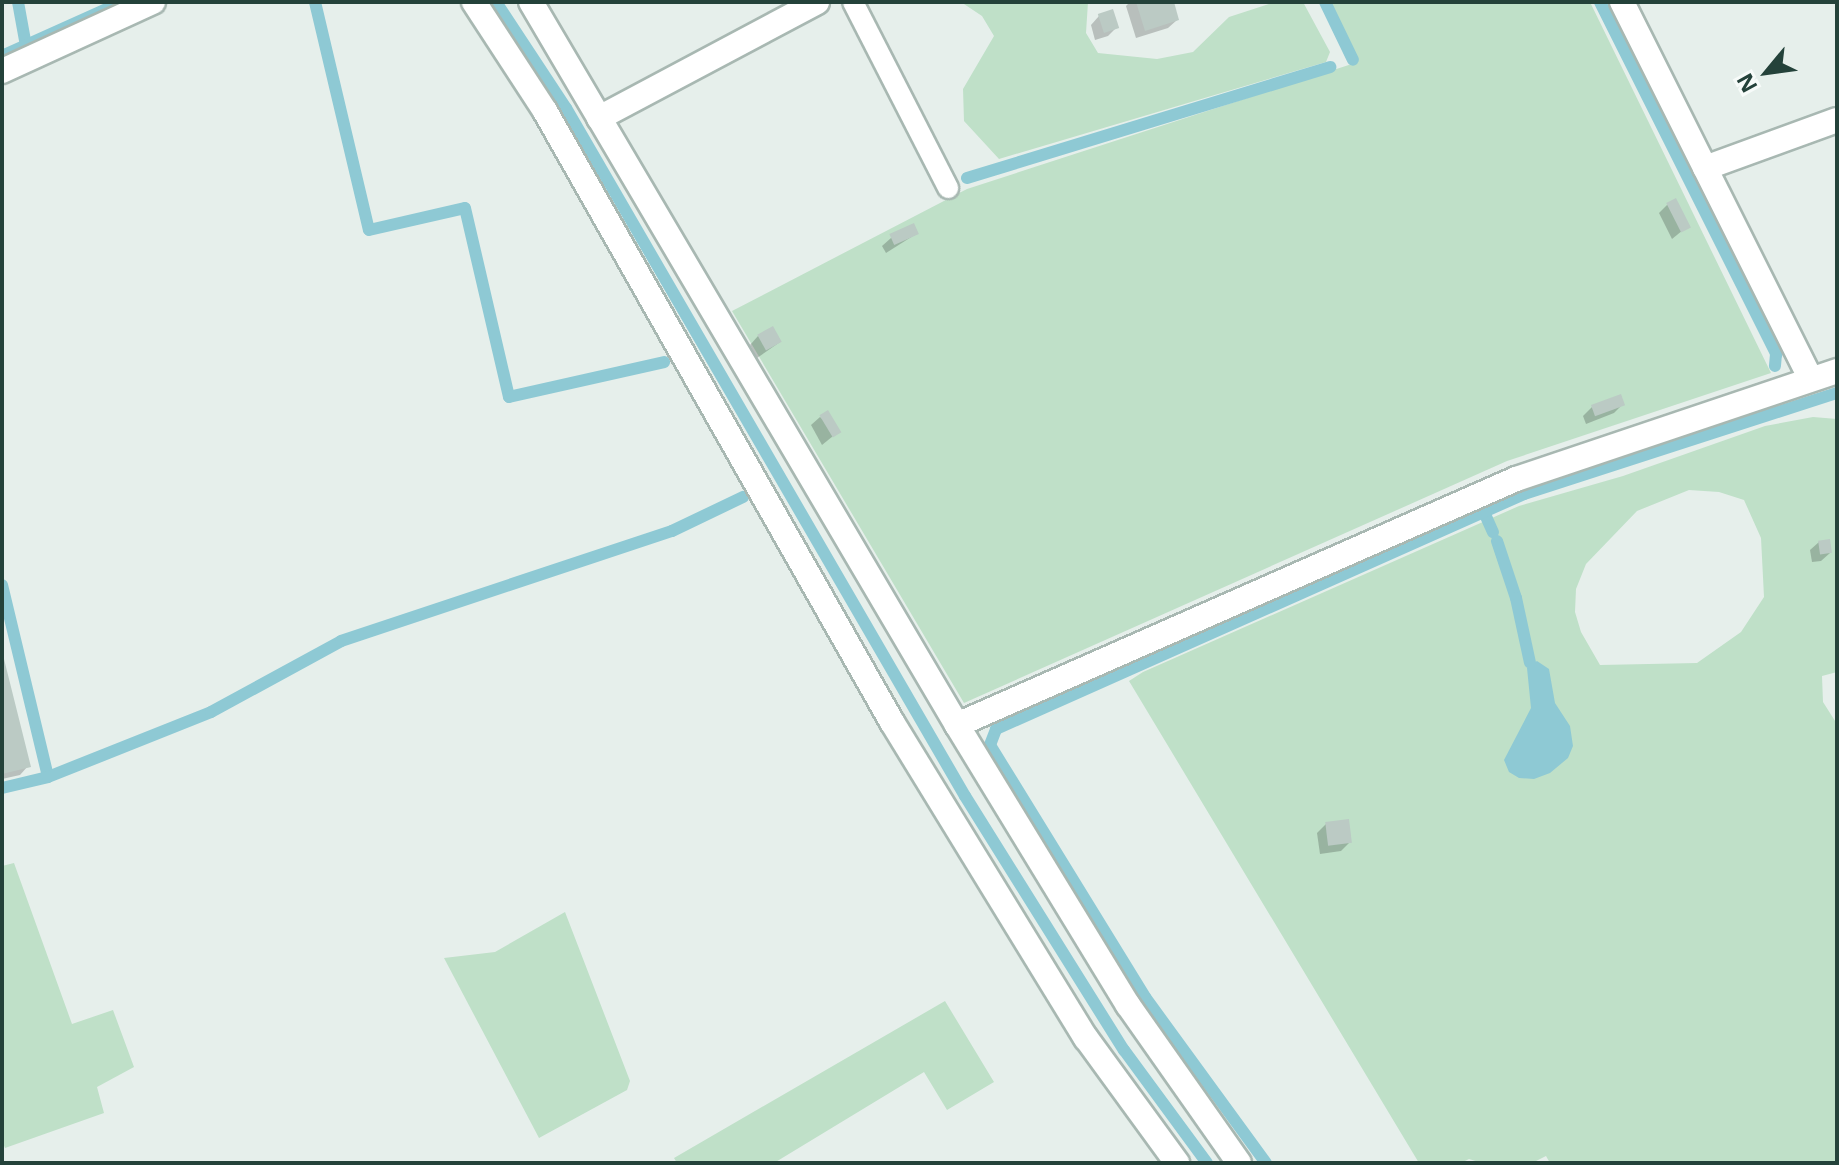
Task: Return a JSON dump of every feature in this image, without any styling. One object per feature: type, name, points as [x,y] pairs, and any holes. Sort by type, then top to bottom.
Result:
[{"type":"street","points":[[2,71],[153,2]]},
{"type":"street","points":[[474,2],[545,111],[892,722],[1086,1038],[1177,1163]]},
{"type":"street","points":[[531,2],[957,725],[1128,1005],[1239,1163]]},
{"type":"street","points":[[599,118],[817,2]]},
{"type":"street","points":[[1622,2],[1810,378]]},
{"type":"street","points":[[1705,168],[1837,120]]},
{"type":"street","points":[[957,725],[1516,479],[1837,371]]},
{"type":"lane","points":[[853,2],[948,188]]},
{"type":"green space","points":[[961,2],[1088,2],[1086,33],[1098,53],[1157,59],[1193,52],[1229,17],[1275,2],[1303,2],[1330,52],[1326,62],[999,159],[964,121],[963,89],[994,36],[982,16]]},
{"type":"green space","points":[[1329,2],[1590,2],[1771,373],[1507,461],[964,703],[732,311],[967,189],[1358,62]]},
{"type":"green space","points":[[1813,417],[1837,419],[1837,672],[1822,676],[1823,702],[1837,724],[1837,1163],[1550,1163],[1546,1156],[1532,1163],[1482,1163],[1469,1159],[1461,1163],[1419,1163],[1129,681],[1143,672],[1519,506],[1623,476],[1765,426]],"holes":[[[1689,490],[1719,492],[1744,500],[1761,538],[1764,597],[1741,632],[1697,663],[1600,665],[1581,632],[1575,612],[1576,589],[1586,564],[1637,511]]]},
{"type":"green space","points":[[14,863],[72,1024],[113,1010],[134,1067],[97,1087],[104,1113],[5,1148],[2,1141],[2,866]]},
{"type":"green space","points":[[565,912],[630,1081],[627,1090],[539,1138],[444,958],[495,952]]},
{"type":"green space","points":[[945,1001],[994,1082],[947,1110],[924,1072],[774,1163],[677,1163],[674,1158]]},
{"type":"water","points":[[1537,661],[1549,669],[1555,703],[1570,726],[1573,746],[1568,758],[1550,773],[1534,779],[1519,778],[1509,772],[1504,760],[1531,708],[1527,668]]},
{"type":"building","points":[[1136,2],[1174,2],[1179,20],[1145,31]]},
{"type":"building","points":[[1113,9],[1119,28],[1104,33],[1098,14]]},
{"type":"building","points":[[1676,198],[1691,227],[1681,232],[1666,203]]},
{"type":"building","points":[[914,223],[919,234],[894,245],[889,234]]},
{"type":"building","points":[[773,326],[782,342],[766,350],[757,335]]},
{"type":"building","points":[[1621,394],[1625,405],[1595,416],[1591,405]]},
{"type":"building","points":[[828,410],[841,432],[833,437],[819,415]]},
{"type":"building","points":[[1830,539],[1832,553],[1820,555],[1818,541]]},
{"type":"building","points":[[2,651],[31,767],[2,774]]},
{"type":"building","points":[[1349,819],[1352,843],[1328,846],[1325,822]]},
{"type":"waterway","points":[[18,2],[26,46]]},
{"type":"waterway","points":[[2,56],[122,2]]},
{"type":"waterway","points":[[315,2],[369,230],[465,208],[509,397],[664,362]]},
{"type":"waterway","points":[[496,2],[566,108],[965,796],[1124,1050],[1207,1163]]},
{"type":"waterway","points":[[1325,2],[1353,60]]},
{"type":"waterway","points":[[1600,2],[1776,354],[1775,366]]},
{"type":"waterway","points":[[967,178],[1330,67]]},
{"type":"waterway","points":[[1266,1163],[1145,997],[990,745],[996,729],[1524,494],[1837,393]]},
{"type":"waterway","points":[[2,788],[48,777],[211,712],[341,641],[672,531],[743,497]]},
{"type":"waterway","points":[[1484,512],[1493,532]]},
{"type":"waterway","points":[[1497,541],[1516,598],[1530,663]]},
{"type":"waterway","points":[[2,585],[48,777]]}]
